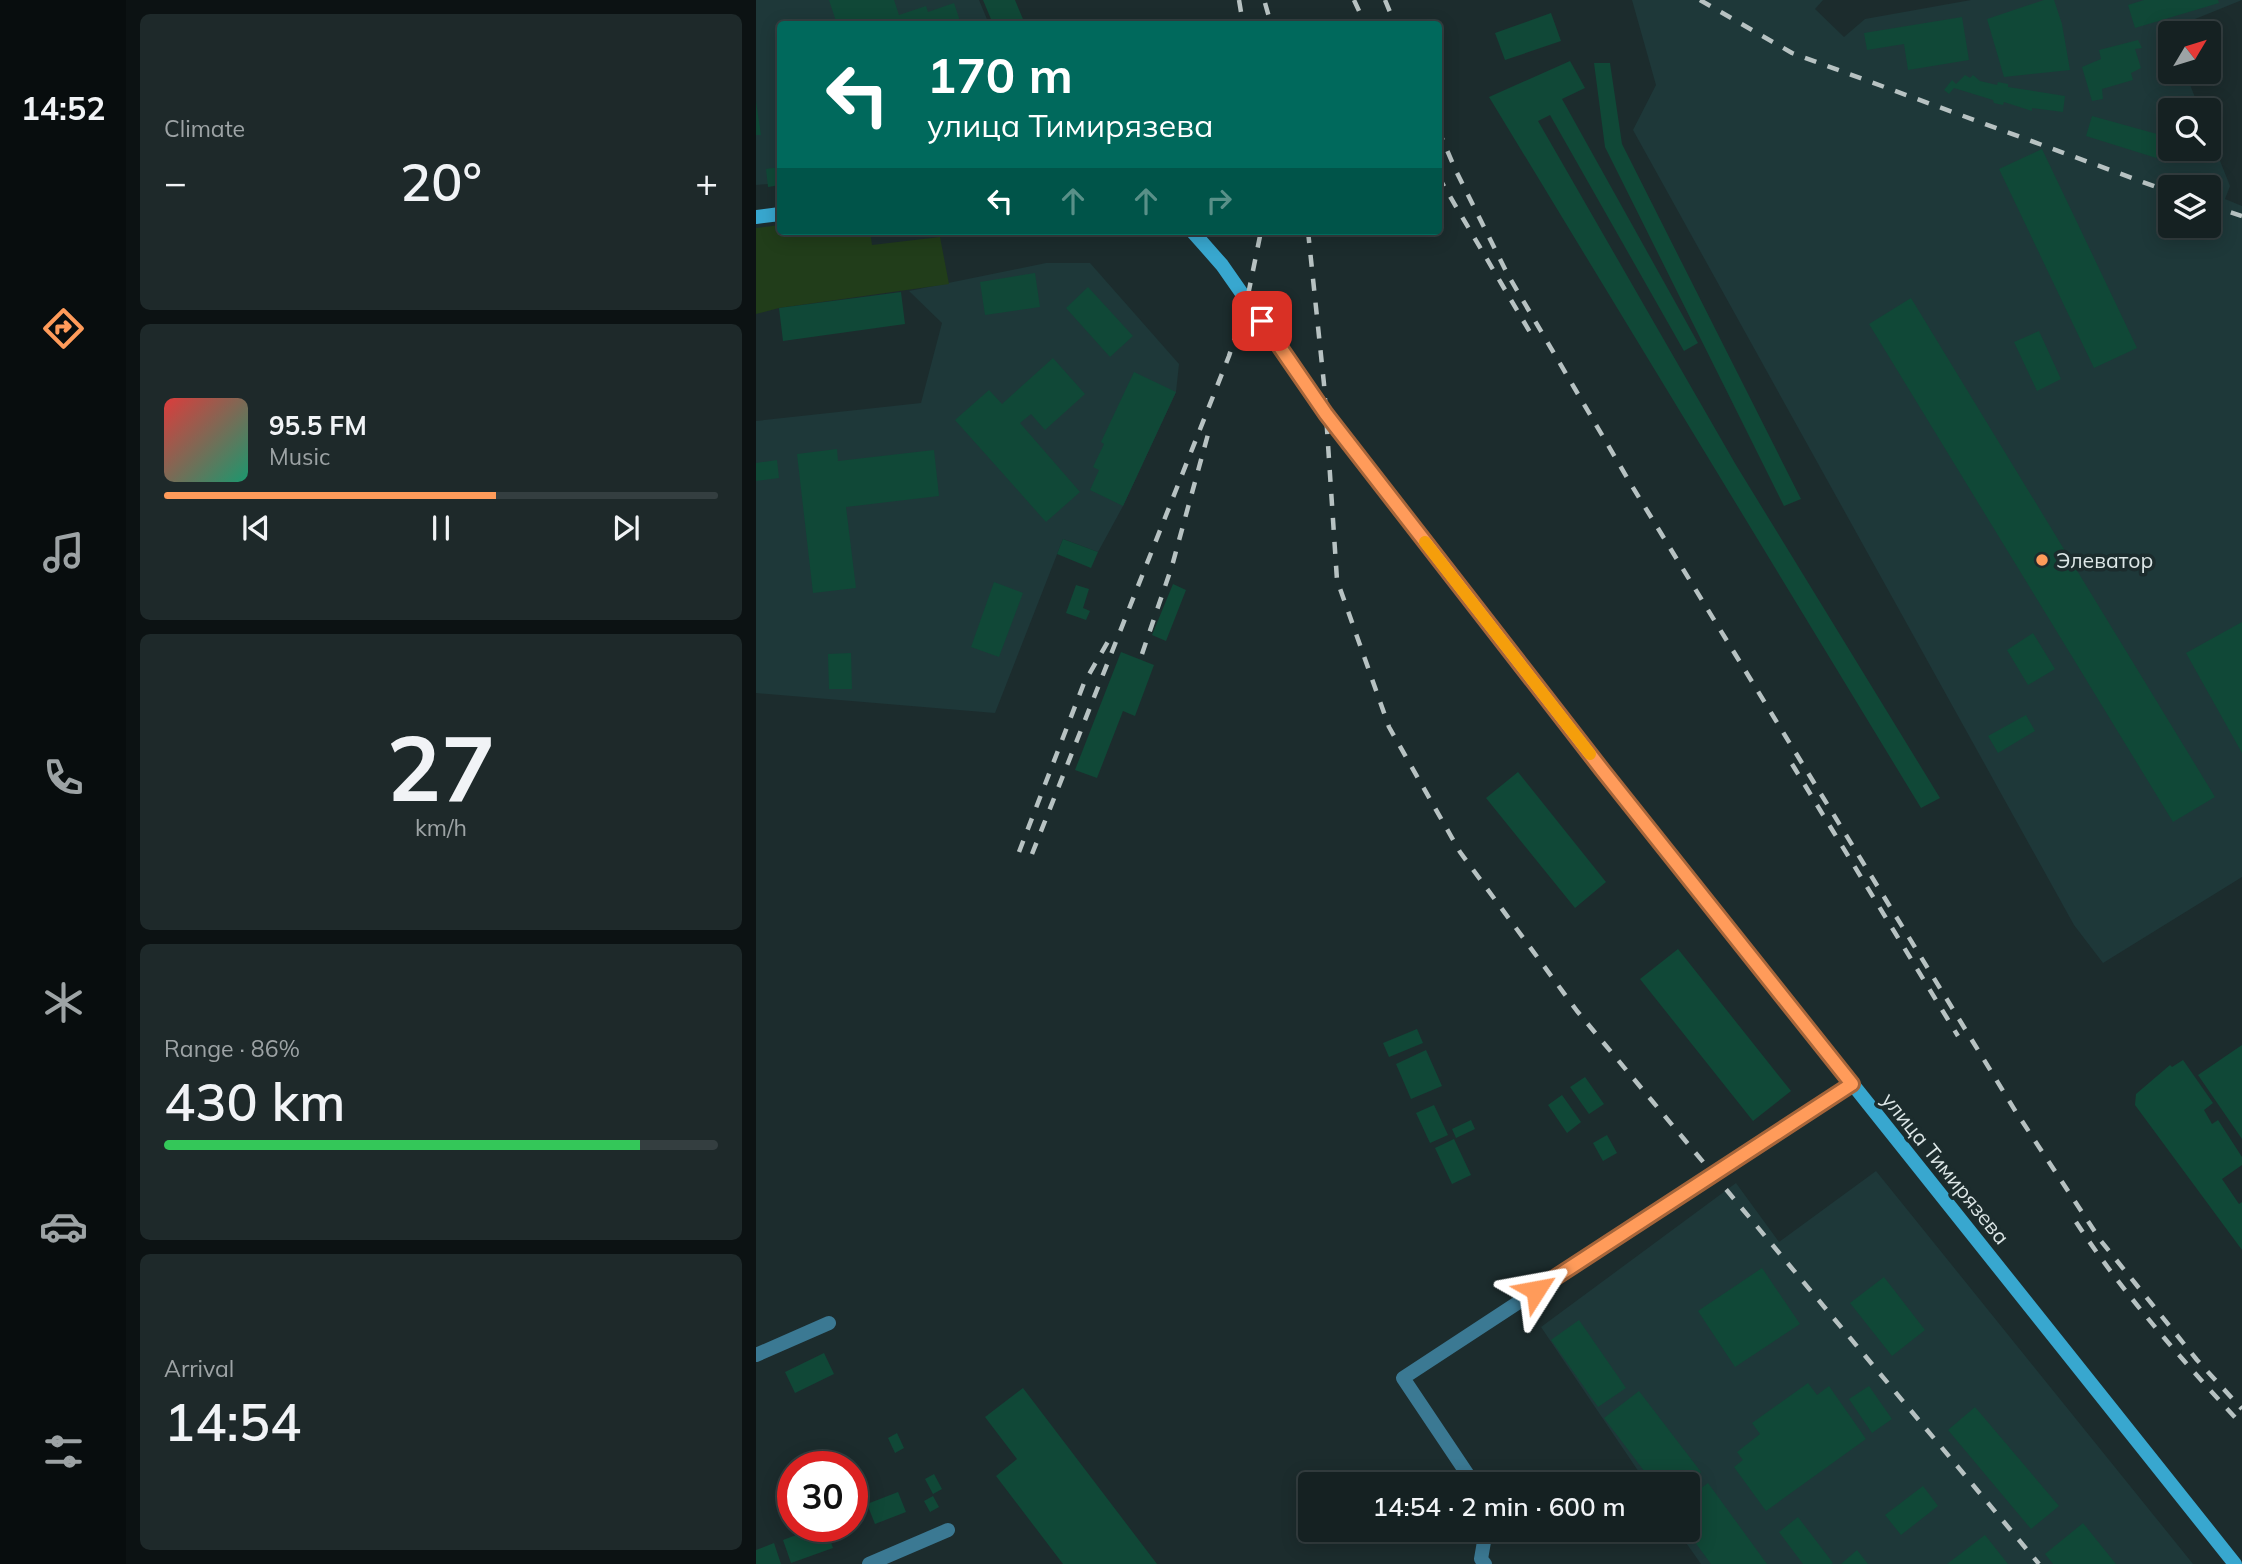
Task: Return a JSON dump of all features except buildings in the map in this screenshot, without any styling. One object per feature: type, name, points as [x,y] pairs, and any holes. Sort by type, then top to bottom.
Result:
[{"type":"main road","points":[[756,217],[777,214]]},
{"type":"main road","name":"улица Тимирязева","points":[[1196,235],[1222,265],[1343,436],[1611,781],[2235,1564]]},
{"type":"street","points":[[1466,1472],[1403,1378],[1852,1084]]},
{"type":"street","points":[[756,1355],[829,1323]]},
{"type":"street","points":[[869,1564],[948,1530]]},
{"type":"street","points":[[1484,1542],[1481,1559],[1485,1564]]},
{"type":"shaded area","points":[[756,0],[979,0],[988,21],[777,21],[777,183],[756,185]]},
{"type":"shaded area","points":[[1632,0],[1823,0],[1815,9],[1844,37],[1865,19],[1971,0],[2242,0],[2190,21],[2158,21],[2158,84],[2190,84],[2195,98],[2158,98],[2158,161],[2220,161],[2230,186],[2225,199],[2242,206],[2242,877],[2103,963],[2074,925],[1633,130],[1656,85]]},
{"type":"shaded area","points":[[1046,263],[1090,263],[1179,364],[1176,392],[1123,506],[1098,552],[1063,539],[995,713],[756,693],[756,421],[921,403],[942,323],[909,291]]},
{"type":"shaded area","points":[[1876,1171],[2193,1564],[1701,1564],[1685,1542],[1700,1542],[1700,1472],[1639,1472],[1541,1327],[1736,1183],[1779,1242]]},
{"type":"green space","points":[[777,225],[777,235],[871,235],[872,245],[940,237],[949,284],[779,308],[756,314],[756,228]]},
{"type":"railway","points":[[1239,0],[1242,21]]},
{"type":"railway","points":[[1354,0],[1364,21]]},
{"type":"railway","points":[[1385,0],[1394,21]]},
{"type":"railway","points":[[1700,0],[1792,53],[2158,188]]},
{"type":"railway","points":[[1265,3],[1270,21]]},
{"type":"railway","points":[[1442,138],[1508,275],[1632,486],[2016,1112],[2101,1241],[2197,1360],[2242,1409]]},
{"type":"railway","points":[[1442,183],[1534,339]]},
{"type":"railway","points":[[2221,209],[2242,216]]},
{"type":"railway","points":[[1032,854],[1229,356],[1247,300],[1260,235]]},
{"type":"railway","points":[[1308,235],[1324,384],[1337,580],[1389,727],[1460,852],[1577,1011],[2039,1564]]},
{"type":"railway","points":[[1142,654],[1172,566],[1210,427]]},
{"type":"railway","points":[[1019,852],[1084,683],[1110,638]]},
{"type":"railway","points":[[1792,764],[1958,1036]]},
{"type":"railway","points":[[2076,1222],[2134,1301],[2242,1425]]},
{"type":"slow traffic","points":[[1425,542],[1590,754]]},
{"type":"place","name":"Элеватор","points":[[2042,560]]},
{"type":"route","points":[[1262,321],[1326,414],[1603,771],[1852,1084],[1536,1290]]}]
